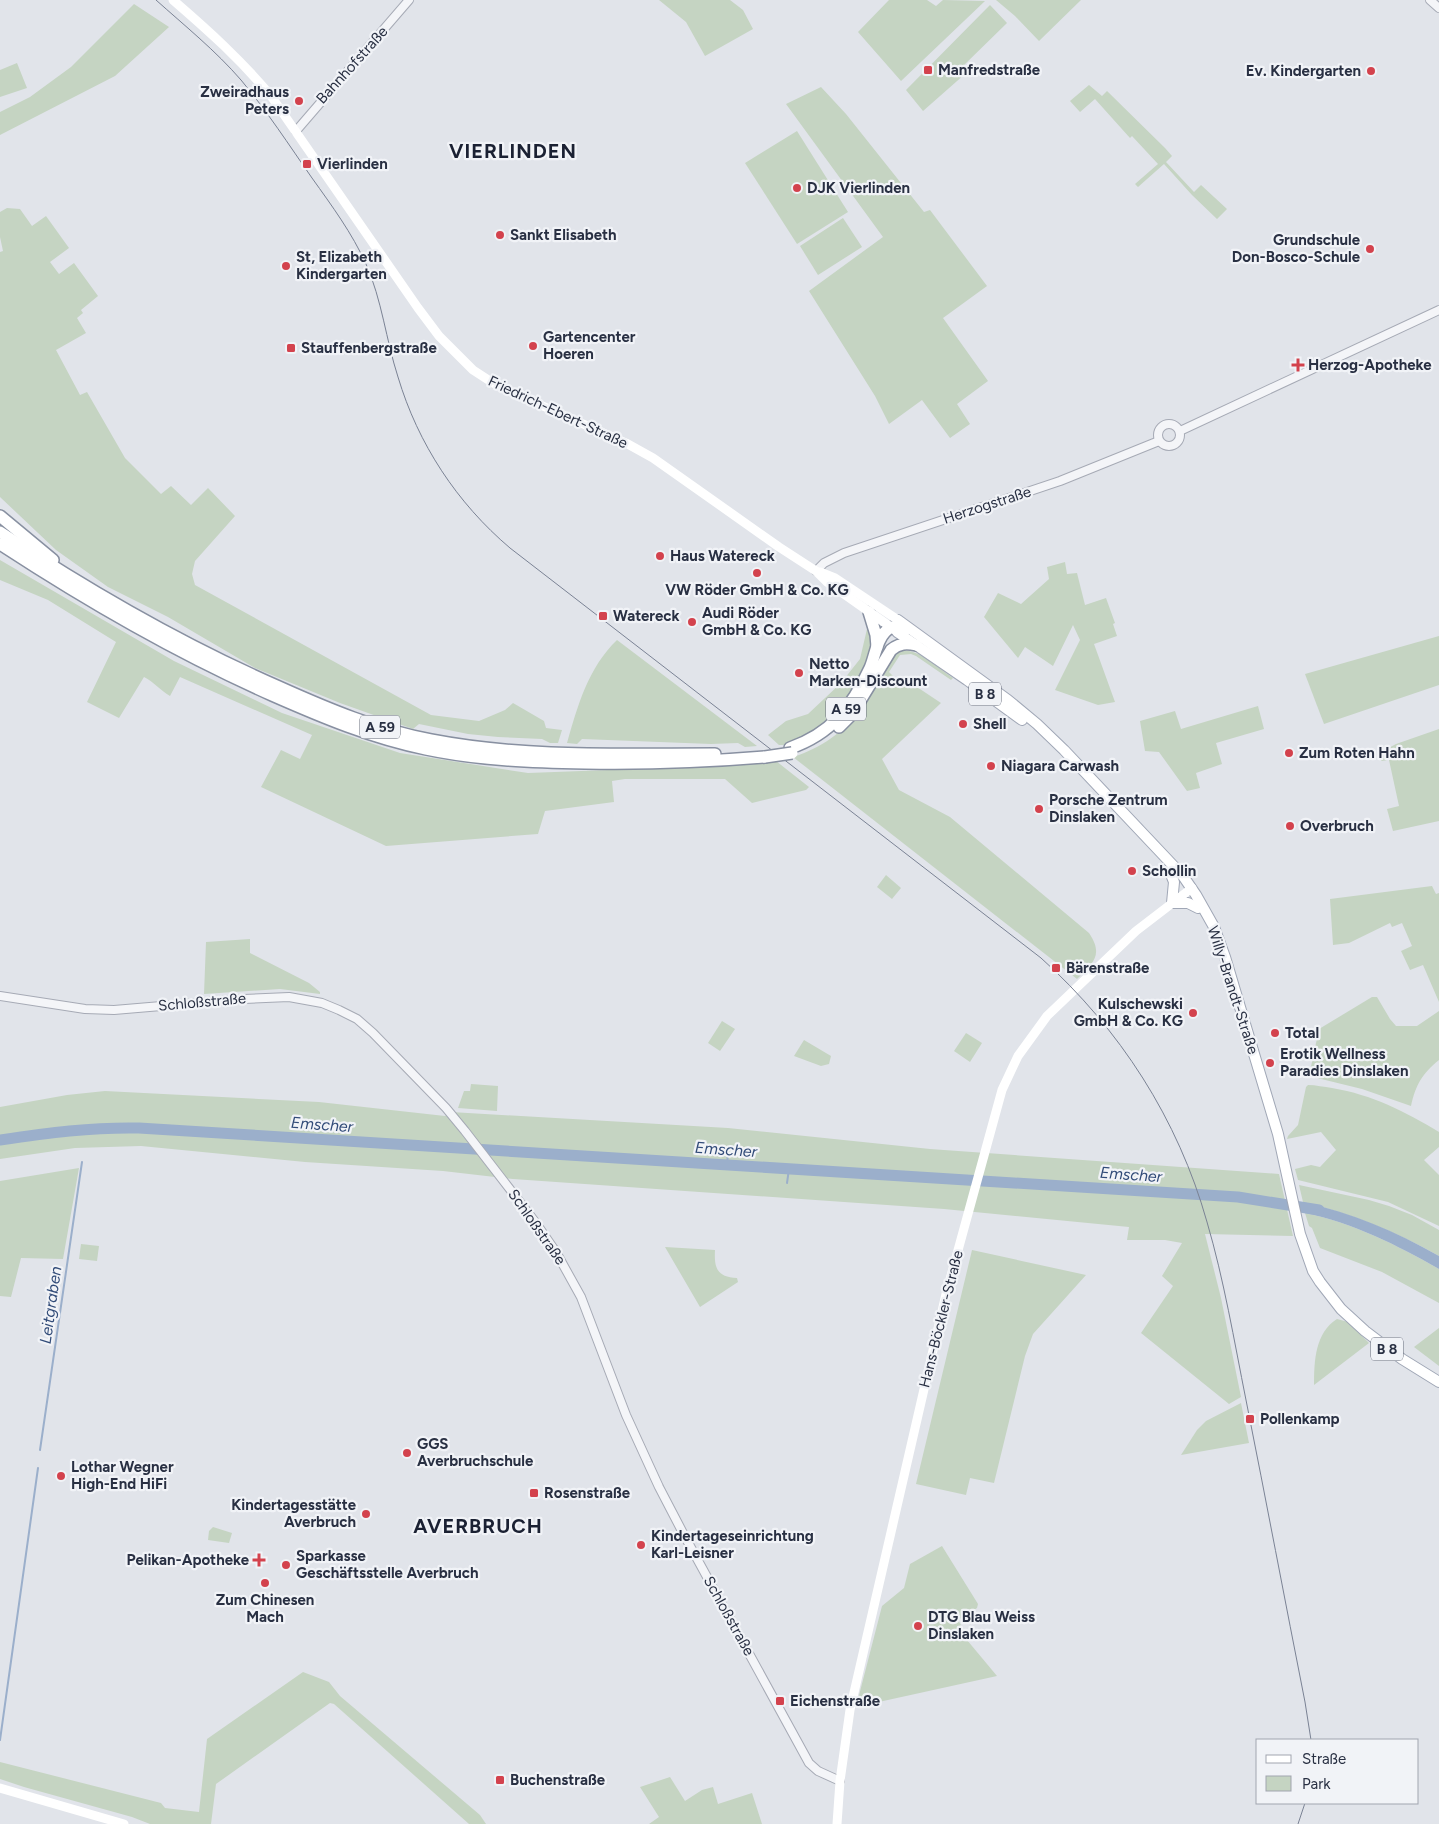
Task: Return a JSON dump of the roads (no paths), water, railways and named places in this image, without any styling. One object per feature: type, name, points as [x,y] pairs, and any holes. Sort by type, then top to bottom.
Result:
[{"type":"highway","points":[[0,516],[77,581]]},
{"type":"highway","name":"A 59","points":[[0,532],[77,581],[150,624],[221,660],[301,697],[402,734],[549,757]]},
{"type":"highway","name":"A 59","points":[[0,544],[62,584],[145,632],[215,669],[336,722],[382,738],[428,750],[481,758],[765,754],[791,751],[816,744],[836,730]]},
{"type":"highway","points":[[0,554],[26,569],[62,584]]},
{"type":"highway","points":[[869,612],[876,635],[877,648]]},
{"type":"highway","points":[[877,648],[881,637],[898,627]]},
{"type":"highway","points":[[836,730],[851,710],[898,627]]},
{"type":"highway","points":[[836,730],[852,714],[891,650],[903,644],[916,645]]},
{"type":"highway","name":"A 59","points":[[791,751],[824,732],[843,713],[867,674],[877,648]]},
{"type":"main road","name":"Friedrich-Ebert-Straße","points":[[173,0],[226,46],[272,96],[418,308],[439,336],[462,361],[493,383],[626,443],[653,458],[816,571],[869,612],[898,627],[916,645],[1016,715],[1052,746]]},
{"type":"main road","name":"Friedrich-Ebert-Straße","points":[[816,571],[835,578],[898,627],[992,692],[1003,697],[1037,724],[1064,750]]},
{"type":"main road","name":"Willy-Brandt-Straße","points":[[1052,746],[1189,890],[1198,908]]},
{"type":"main road","name":"Willy-Brandt-Straße","points":[[1064,750],[1158,848],[1214,927],[1225,957],[1278,1134],[1304,1251],[1313,1271],[1341,1308],[1384,1346],[1439,1381]]},
{"type":"main road","points":[[1170,872],[1174,882],[1172,903],[1188,903],[1198,908]]},
{"type":"main road","name":"Hans-Böckler-Straße","points":[[837,1824],[840,1781],[850,1710],[946,1294],[1002,1090],[1025,1046],[1048,1016],[1136,931],[1189,890]]},
{"type":"main road","name":"B 8","points":[[1198,908],[1207,924],[1236,998]]},
{"type":"main road","points":[[0,1788],[124,1824]]},
{"type":"street","name":"Bahnhofstraße","points":[[296,131],[409,0]]},
{"type":"street","points":[[1430,0],[1439,8]]},
{"type":"street","points":[[1180,431],[1439,310]]},
{"type":"street","points":[[1172,424],[1180,431],[1180,440],[1175,446],[1164,446],[1159,441],[1159,430],[1164,425],[1172,424]]},
{"type":"street","name":"Herzogstraße","points":[[816,571],[824,563],[844,553],[1068,478],[1159,441]]},
{"type":"street","name":"Schloßstraße","points":[[0,996],[85,1009],[114,1010],[267,997],[306,999],[322,1003],[358,1019],[373,1033],[446,1108],[500,1175],[556,1252],[577,1289],[626,1415],[659,1487],[684,1535],[809,1763],[818,1771],[840,1781]]},
{"type":"water","points":[[1303,1202],[1356,1217],[1406,1239],[1439,1256],[1439,1269],[1374,1236],[1323,1217],[1305,1213]]},
{"type":"waterway","name":"Emscher","points":[[0,1140],[104,1128],[139,1128],[1238,1197],[1319,1210]]},
{"type":"waterway","points":[[727,1165],[728,1152]]},
{"type":"waterway","name":"Leitgraben","points":[[40,1450],[82,1162]]},
{"type":"waterway","points":[[787,1183],[789,1169]]},
{"type":"waterway","name":"Leitgraben","points":[[0,1740],[38,1468]]},
{"type":"tram line","points":[[156,0],[211,49],[241,80],[278,128],[348,231],[366,264],[371,278],[398,377],[416,426],[442,471],[473,512],[510,548],[1041,958],[1096,1015],[1121,1046],[1143,1078],[1163,1112],[1180,1147],[1195,1184],[1213,1244],[1233,1333],[1311,1739]]},
{"type":"tram line","points":[[1298,1824],[1305,1804]]},
{"type":"place","name":"Manfredstraße","points":[[928,70]]},
{"type":"place","name":"Ev. Kindergarten","points":[[1371,71]]},
{"type":"place","name":"Zweiradhaus Peters","points":[[299,101]]},
{"type":"place","name":"Vierlinden","points":[[307,164]]},
{"type":"place","name":"DJK Vierlinden","points":[[797,188]]},
{"type":"place","name":"Sankt Elisabeth","points":[[500,235]]},
{"type":"place","name":"Grundschule Don-Bosco-Schule","points":[[1370,249]]},
{"type":"place","name":"St, Elizabeth Kindergarten","points":[[286,266]]},
{"type":"place","name":"Gartencenter Hoeren","points":[[533,346]]},
{"type":"place","name":"Stauffenbergstraße","points":[[291,348]]},
{"type":"place","name":"Herzog-Apotheke","points":[[1298,365]]},
{"type":"place","name":"Haus Watereck","points":[[660,556]]},
{"type":"place","name":"VW Röder GmbH & Co. KG","points":[[757,573]]},
{"type":"place","name":"Watereck","points":[[603,616]]},
{"type":"place","name":"Audi Röder GmbH & Co. KG","points":[[692,622]]},
{"type":"place","name":"Netto Marken-Discount","points":[[799,673]]},
{"type":"place","name":"Shell","points":[[963,724]]},
{"type":"place","name":"Zum Roten Hahn","points":[[1289,753]]},
{"type":"place","name":"Niagara Carwash","points":[[991,766]]},
{"type":"place","name":"Porsche Zentrum Dinslaken","points":[[1039,809]]},
{"type":"place","name":"Overbruch","points":[[1290,826]]},
{"type":"place","name":"Schollin","points":[[1132,871]]},
{"type":"place","name":"Bärenstraße","points":[[1056,968]]},
{"type":"place","name":"Kulschewski GmbH & Co. KG","points":[[1193,1013]]},
{"type":"place","name":"Total","points":[[1275,1033]]},
{"type":"place","name":"Erotik Wellness Paradies Dinslaken","points":[[1270,1063]]},
{"type":"place","name":"Pollenkamp","points":[[1250,1419]]},
{"type":"place","name":"GGS Averbruchschule","points":[[407,1453]]},
{"type":"place","name":"Lothar Wegner High-End HiFi","points":[[61,1476]]},
{"type":"place","name":"Rosenstraße","points":[[534,1493]]},
{"type":"place","name":"Kindertagesstätte Averbruch","points":[[366,1514]]},
{"type":"place","name":"Kindertageseinrichtung Karl-Leisner","points":[[641,1545]]},
{"type":"place","name":"Pelikan-Apotheke","points":[[259,1560]]},
{"type":"place","name":"Sparkasse Geschäftsstelle Averbruch","points":[[286,1565]]},
{"type":"place","name":"Zum Chinesen Mach","points":[[265,1583]]},
{"type":"place","name":"DTG Blau Weiss Dinslaken","points":[[918,1626]]},
{"type":"place","name":"Eichenstraße","points":[[780,1701]]},
{"type":"place","name":"Buchenstraße","points":[[500,1780]]},
{"type":"district","name":"VIERLINDEN","points":[[513,151]]},
{"type":"district","name":"AVERBRUCH","points":[[478,1526]]}]
